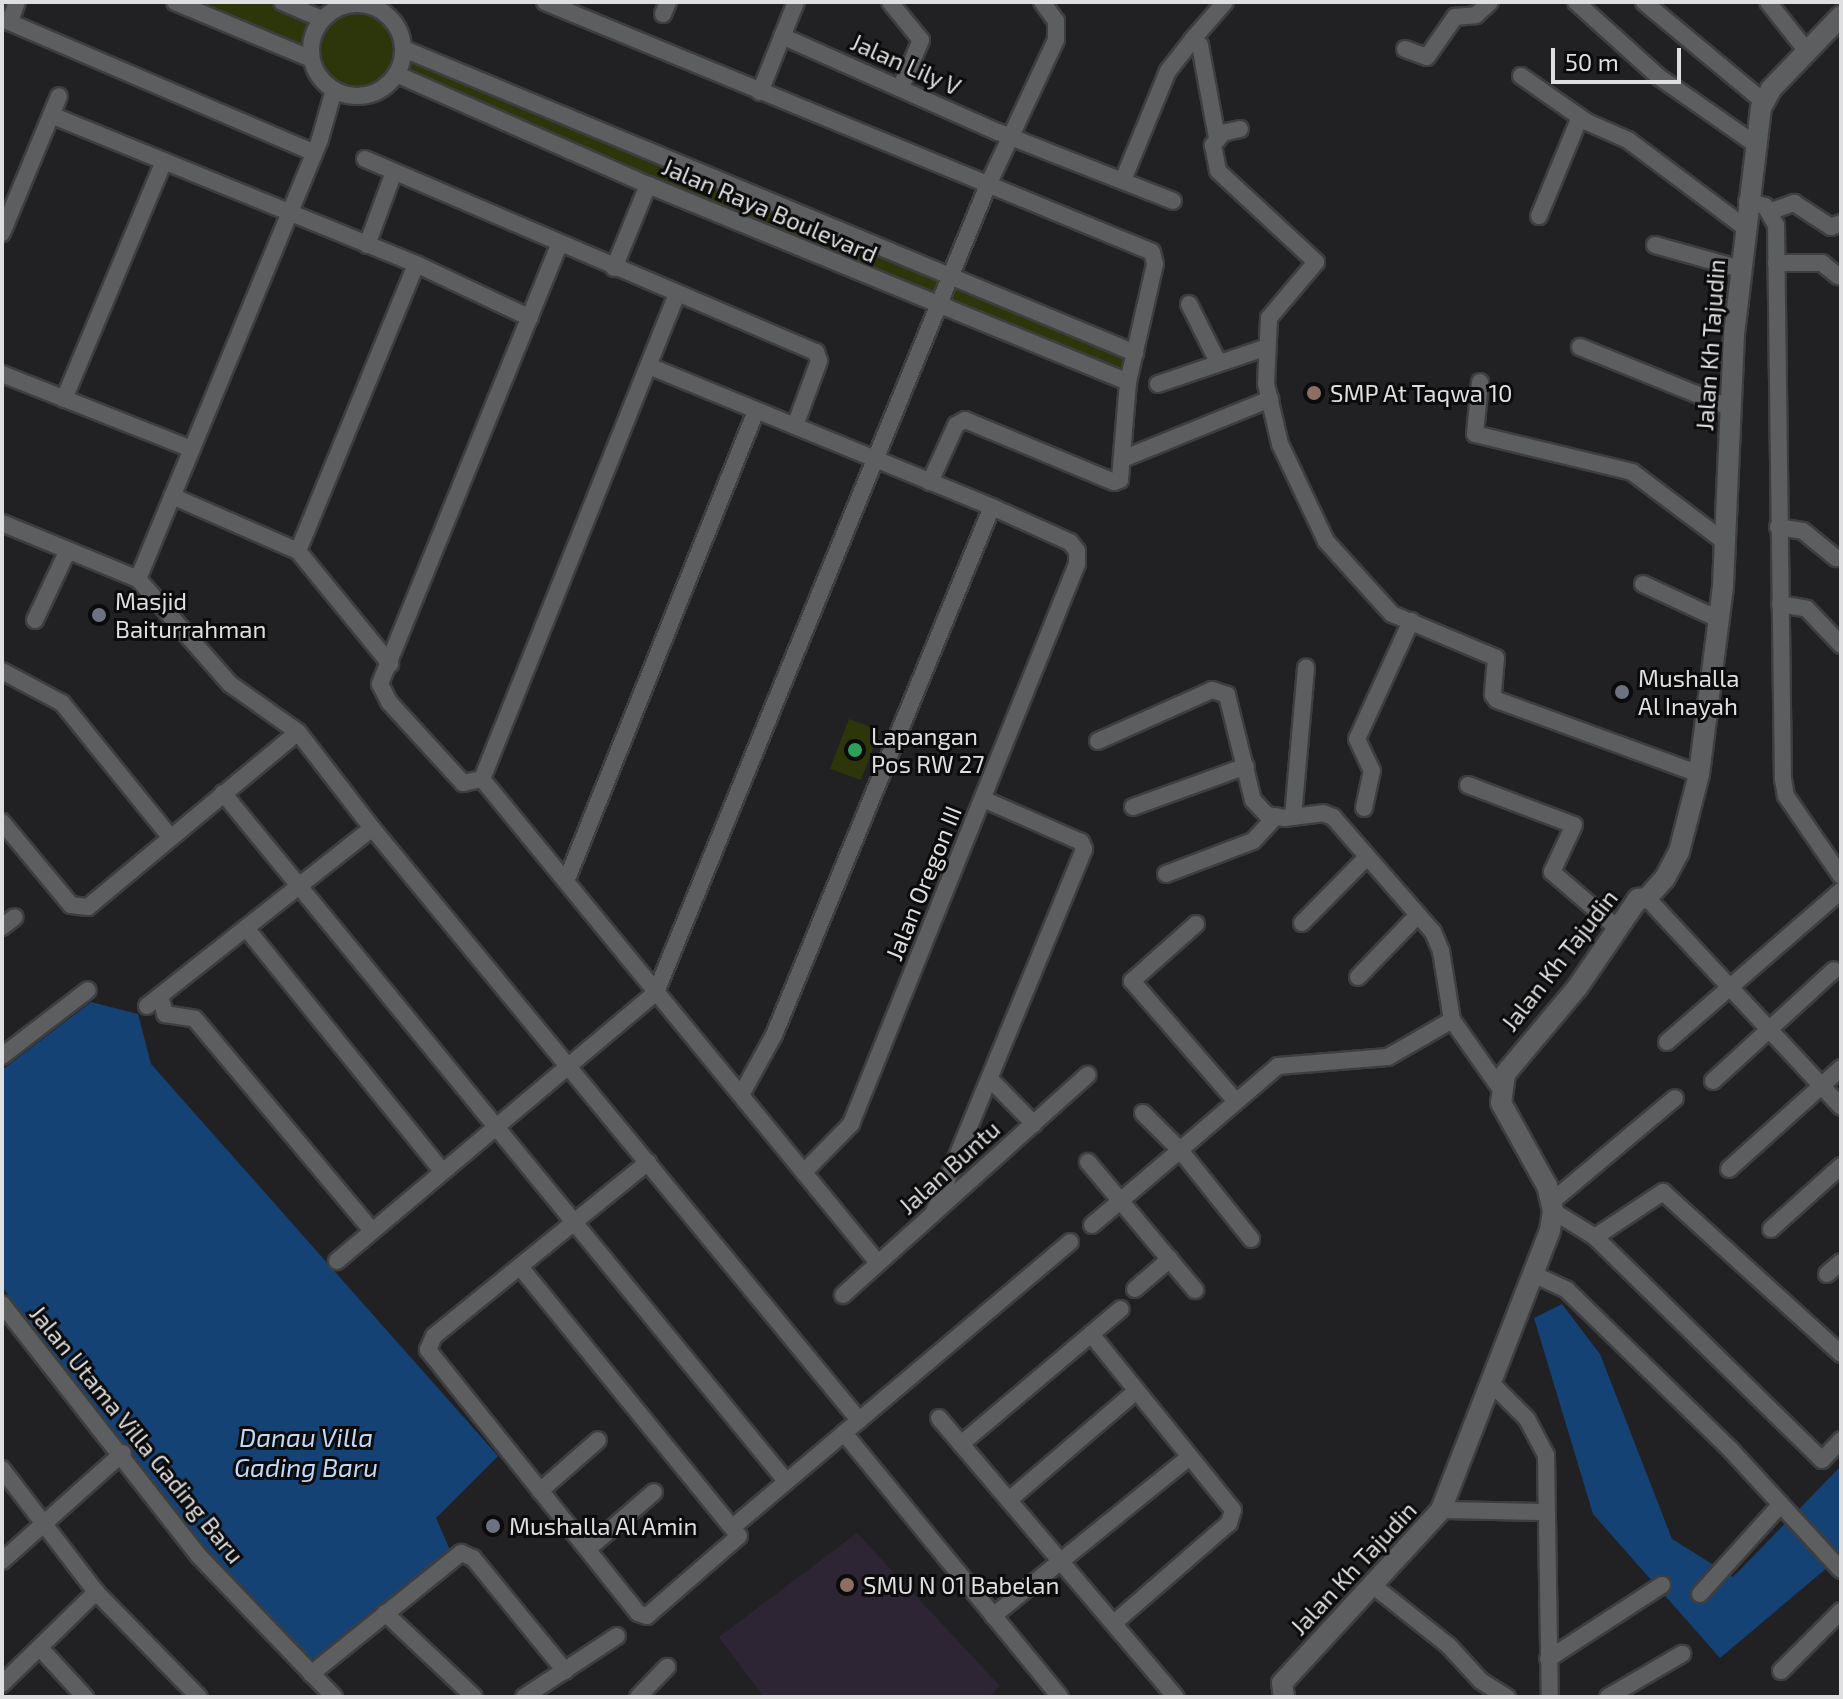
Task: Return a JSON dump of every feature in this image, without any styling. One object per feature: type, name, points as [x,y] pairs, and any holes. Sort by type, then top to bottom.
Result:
[{"type":"street","points":[[17,2],[6,20],[313,152]]},
{"type":"street","points":[[175,2],[311,59]]},
{"type":"street","points":[[282,2],[322,19]]},
{"type":"street","points":[[545,2],[1152,252],[1155,264],[1128,382],[1124,475],[1114,482],[965,420],[956,425],[930,482]]},
{"type":"street","points":[[760,92],[796,2]]},
{"type":"street","points":[[890,2],[921,40],[901,87]]},
{"type":"street","points":[[337,1261],[656,992],[878,460],[988,185],[1056,40],[1056,21],[1042,2]]},
{"type":"street","points":[[1123,180],[1168,71],[1225,2]]},
{"type":"street","points":[[1405,49],[1427,57],[1455,17],[1476,15],[1490,2]]},
{"type":"street","points":[[1576,2],[1659,77],[1759,120]]},
{"type":"street","points":[[1644,2],[1759,120]]},
{"type":"street","points":[[1768,2],[1806,50]]},
{"type":"street","points":[[374,4],[395,23],[404,49],[396,74],[379,90],[357,96],[334,90],[319,77],[311,59],[312,38],[322,19],[337,7],[374,4]]},
{"type":"street","points":[[1759,120],[1806,50],[1841,16]]},
{"type":"street","name":"Jalan Lily V","points":[[782,36],[1010,137],[1173,201]]},
{"type":"street","points":[[1192,40],[1200,45],[1217,138],[1212,155],[1218,171],[1316,262],[1269,318],[1267,347],[1270,399],[1280,444],[1326,541],[1386,609],[1496,658],[1493,695],[1497,700],[1699,774]]},
{"type":"street","name":"Jalan Raya Boulevard","points":[[404,49],[1135,353]]},
{"type":"street","name":"Jalan Raya Boulevard","points":[[396,74],[940,308],[1128,382]]},
{"type":"street","points":[[1521,76],[1580,117],[1628,140],[1743,226]]},
{"type":"street","points":[[138,579],[313,152],[334,90]]},
{"type":"street","points":[[2,233],[59,96]]},
{"type":"street","points":[[51,115],[416,264],[530,318]]},
{"type":"street","points":[[1539,216],[1580,117]]},
{"type":"street","name":"Jalan Kh Tajudin","points":[[1500,1088],[1505,1074],[1577,988],[1638,899],[1647,898],[1679,852],[1699,774],[1718,619],[1743,226],[1759,120]]},
{"type":"street","points":[[1217,138],[1240,129]]},
{"type":"street","points":[[365,159],[559,245],[816,352],[819,361],[795,426]]},
{"type":"street","points":[[64,399],[164,161]]},
{"type":"street","points":[[367,245],[394,172]]},
{"type":"street","points":[[614,268],[648,185]]},
{"type":"street","points":[[1747,201],[1769,212],[1776,225],[1790,606],[1784,787],[1839,870]]},
{"type":"street","points":[[1769,212],[1794,203],[1831,227],[1841,223]]},
{"type":"street","points":[[482,779],[463,783],[389,702],[380,684],[559,245]]},
{"type":"street","points":[[1655,245],[1741,269]]},
{"type":"street","points":[[1776,263],[1822,263],[1838,276]]},
{"type":"street","points":[[298,551],[416,264]]},
{"type":"street","points":[[482,779],[651,367],[677,294]]},
{"type":"street","points":[[1189,304],[1217,360]]},
{"type":"street","points":[[1158,384],[1217,360],[1267,347]]},
{"type":"street","points":[[1580,347],[1731,408]]},
{"type":"street","points":[[651,367],[992,507],[768,1049],[741,1095]]},
{"type":"street","points":[[2,374],[191,449]]},
{"type":"street","points":[[1480,382],[1472,432],[1632,472],[1724,541]]},
{"type":"street","points":[[1125,458],[1270,399]]},
{"type":"street","points":[[567,879],[756,411]]},
{"type":"street","points":[[172,496],[298,551],[390,664]]},
{"type":"street","name":"Jalan Oregon III","points":[[804,1172],[851,1124],[1077,564],[1077,551],[1070,542],[992,507]]},
{"type":"street","points":[[2,523],[138,579],[221,676],[298,732],[372,828],[571,1064],[859,1420]]},
{"type":"street","points":[[1787,528],[1836,558]]},
{"type":"street","points":[[35,620],[68,550]]},
{"type":"street","points":[[1643,584],[1718,619]]},
{"type":"street","points":[[1790,606],[1841,645]]},
{"type":"street","points":[[1364,808],[1372,771],[1357,739],[1411,621]]},
{"type":"street","points":[[1293,817],[1306,668]]},
{"type":"street","points":[[2,671],[42,688],[62,703],[170,837]]},
{"type":"street","points":[[1098,741],[1212,690],[1231,702],[1253,800],[1276,816],[1323,813],[1333,817],[1417,916],[1441,951],[1452,1020],[1500,1088],[1501,1103],[1552,1207],[1595,1237],[1822,1460],[1841,1440]]},
{"type":"street","points":[[2,822],[60,894],[79,908],[88,907],[298,732]]},
{"type":"street","points":[[1133,807],[1246,766]]},
{"type":"street","points":[[482,779],[567,879],[878,1263]]},
{"type":"street","points":[[1468,785],[1574,825],[1552,872],[1617,928]]},
{"type":"street","points":[[223,793],[578,1222],[786,1481]]},
{"type":"street","points":[[933,1214],[1084,849],[1081,842],[983,799]]},
{"type":"street","points":[[1166,874],[1253,841],[1276,816]]},
{"type":"street","points":[[372,828],[154,1001],[165,1014],[195,1019],[372,1231]]},
{"type":"street","points":[[1302,923],[1366,858]]},
{"type":"street","points":[[1667,1042],[1841,891]]},
{"type":"street","points":[[1647,898],[1841,1107]]},
{"type":"street","points":[[1358,977],[1417,916]]},
{"type":"street","points":[[1196,924],[1132,981],[1234,1099]]},
{"type":"street","points":[[246,928],[442,1171]]},
{"type":"street","points":[[1713,1081],[1834,970]]},
{"type":"street","points":[[2,1056],[88,990]]},
{"type":"street","points":[[1092,1225],[1234,1099],[1278,1066],[1388,1057],[1452,1020]]},
{"type":"street","points":[[1729,1169],[1841,1068]]},
{"type":"street","name":"Jalan Buntu","points":[[843,1295],[1087,1075]]},
{"type":"street","points":[[990,1079],[1034,1124]]},
{"type":"street","points":[[1552,1207],[1675,1098]]},
{"type":"street","points":[[1143,1113],[1180,1150],[1251,1239]]},
{"type":"street","points":[[521,1268],[734,1526],[738,1540],[647,1616],[638,1613],[428,1350],[434,1336],[648,1162]]},
{"type":"street","points":[[1088,1162],[1195,1290]]},
{"type":"street","points":[[1771,1229],[1841,1166]]},
{"type":"street","points":[[1595,1237],[1663,1192],[1841,1354]]},
{"type":"street","name":"Jalan Kh Tajudin","points":[[1286,1692],[1441,1510],[1493,1385],[1533,1274],[1552,1207]]},
{"type":"street","points":[[734,1526],[1070,1242]]},
{"type":"street","points":[[1135,1289],[1170,1259]]},
{"type":"street","points":[[1827,1274],[1841,1262]]},
{"type":"street","points":[[1533,1274],[1567,1290],[1781,1504],[1841,1570]]},
{"type":"street","name":"Jalan Utama Villa Gading Baru","points":[[2,1304],[123,1453],[198,1555],[334,1697]]},
{"type":"street","points":[[961,1444],[1121,1309]]},
{"type":"street","points":[[1091,1334],[1233,1510],[1232,1517],[1114,1623]]},
{"type":"street","points":[[1493,1385],[1539,1435],[1546,1455],[1544,1512],[1550,1697]]},
{"type":"street","points":[[1009,1500],[1136,1391]]},
{"type":"street","points":[[939,1418],[1176,1697]]},
{"type":"street","points":[[844,1433],[1060,1697]]},
{"type":"street","points":[[540,1491],[598,1440]]},
{"type":"street","points":[[2,1561],[123,1453]]},
{"type":"street","points":[[993,1616],[1189,1457]]},
{"type":"street","points":[[2,1469],[96,1592],[199,1697]]},
{"type":"street","points":[[588,1549],[654,1492]]},
{"type":"street","points":[[1700,1594],[1781,1504]]},
{"type":"street","points":[[1441,1510],[1544,1512]]},
{"type":"street","points":[[311,1674],[461,1553],[468,1554],[565,1671]]},
{"type":"street","points":[[1548,1659],[1662,1585]]},
{"type":"street","points":[[1375,1587],[1448,1645],[1481,1681],[1507,1697]]},
{"type":"street","points":[[2,1684],[96,1592]]},
{"type":"street","points":[[1781,1671],[1841,1611]]},
{"type":"street","points":[[385,1613],[474,1697]]},
{"type":"street","points":[[524,1697],[617,1636]]},
{"type":"street","points":[[40,1648],[85,1697]]},
{"type":"street","points":[[1608,1697],[1682,1654]]},
{"type":"street","points":[[638,1697],[667,1667]]},
{"type":"shaded area","name":"SMU N 01 Babelan","points":[[857,1533],[1000,1686],[989,1697],[764,1697],[719,1637]]},
{"type":"green space","points":[[175,2],[282,2],[322,19],[355,3],[374,6],[395,23],[404,49],[1135,353],[1128,382],[397,74],[379,90],[357,96],[334,90],[319,77],[311,59]]},
{"type":"green space","name":"Lapangan Pos RW 27","points":[[849,719],[880,731],[861,780],[830,768]]},
{"type":"water","name":"Danau Villa Gading Baru","points":[[91,1002],[138,1014],[151,1064],[498,1456],[436,1518],[450,1550],[311,1662],[204,1549],[2,1287],[2,1070]]},
{"type":"water","points":[[1562,1304],[1600,1354],[1672,1539],[1733,1577],[1841,1466],[1841,1556],[1720,1658],[1593,1514],[1534,1318]]},
{"type":"place","name":"SMP At Taqwa 10","points":[[1314,393]]},
{"type":"place","name":"Masjid Baiturrahman","points":[[99,615]]},
{"type":"place","name":"Mushalla Al Inayah","points":[[1622,692]]},
{"type":"place","name":"Lapangan Pos RW 27","points":[[855,750]]},
{"type":"place","name":"Mushalla Al Amin","points":[[493,1526]]},
{"type":"place","name":"SMU N 01 Babelan","points":[[847,1585]]}]
